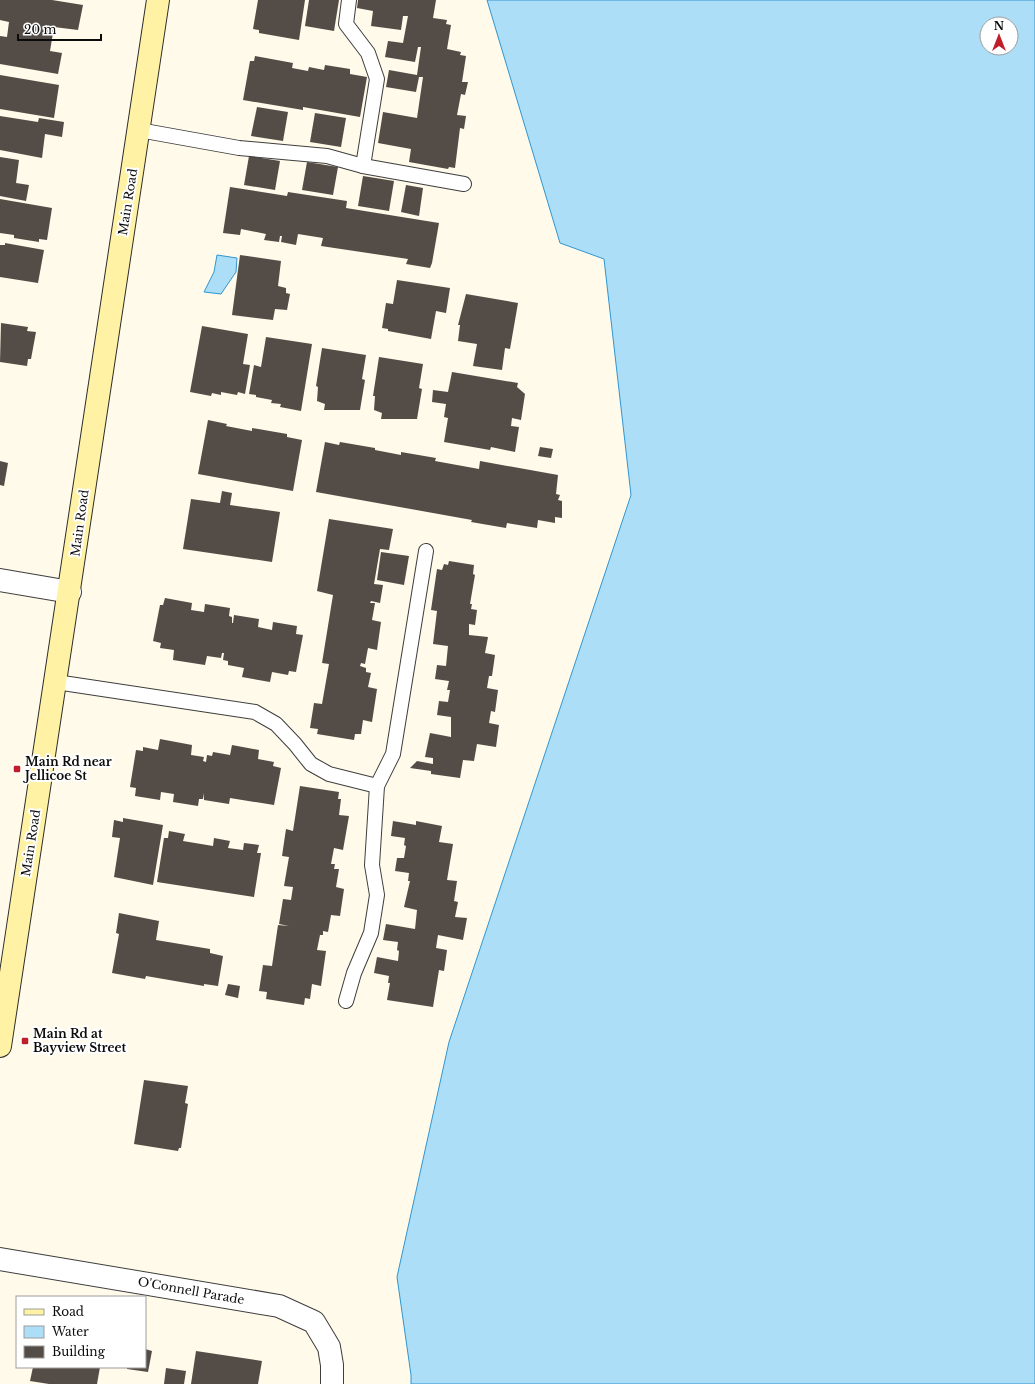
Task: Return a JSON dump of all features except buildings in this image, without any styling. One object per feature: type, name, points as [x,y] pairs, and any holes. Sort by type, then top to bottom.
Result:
[{"type":"main road","name":"Main Road","points":[[0,1046],[4,992],[70,592],[158,0]]},
{"type":"street","points":[[0,580],[70,592]]},
{"type":"street","name":"O'Connell Parade","points":[[0,1259],[279,1306],[314,1322],[329,1346],[332,1365],[332,1384]]},
{"type":"lane","points":[[349,0],[346,24],[368,53],[377,79],[363,166]]},
{"type":"lane","points":[[139,130],[239,148],[327,156],[363,166],[464,184]]},
{"type":"lane","points":[[346,1001],[354,973],[371,933],[377,895],[372,865],[377,786],[393,754],[426,551]]},
{"type":"lane","points":[[56,682],[255,712],[276,724],[311,764],[329,774],[377,786]]},
{"type":"water","points":[[487,0],[1035,0],[1035,1384],[411,1384],[397,1277],[449,1042],[631,495],[604,259],[560,243]]},
{"type":"water","points":[[217,255],[237,258],[236,272],[221,294],[204,292],[214,272]]},
{"type":"place","name":"Main Rd near Jellicoe St","points":[[17,769]]},
{"type":"place","name":"Main Rd at Bayview Street","points":[[25,1041]]}]
